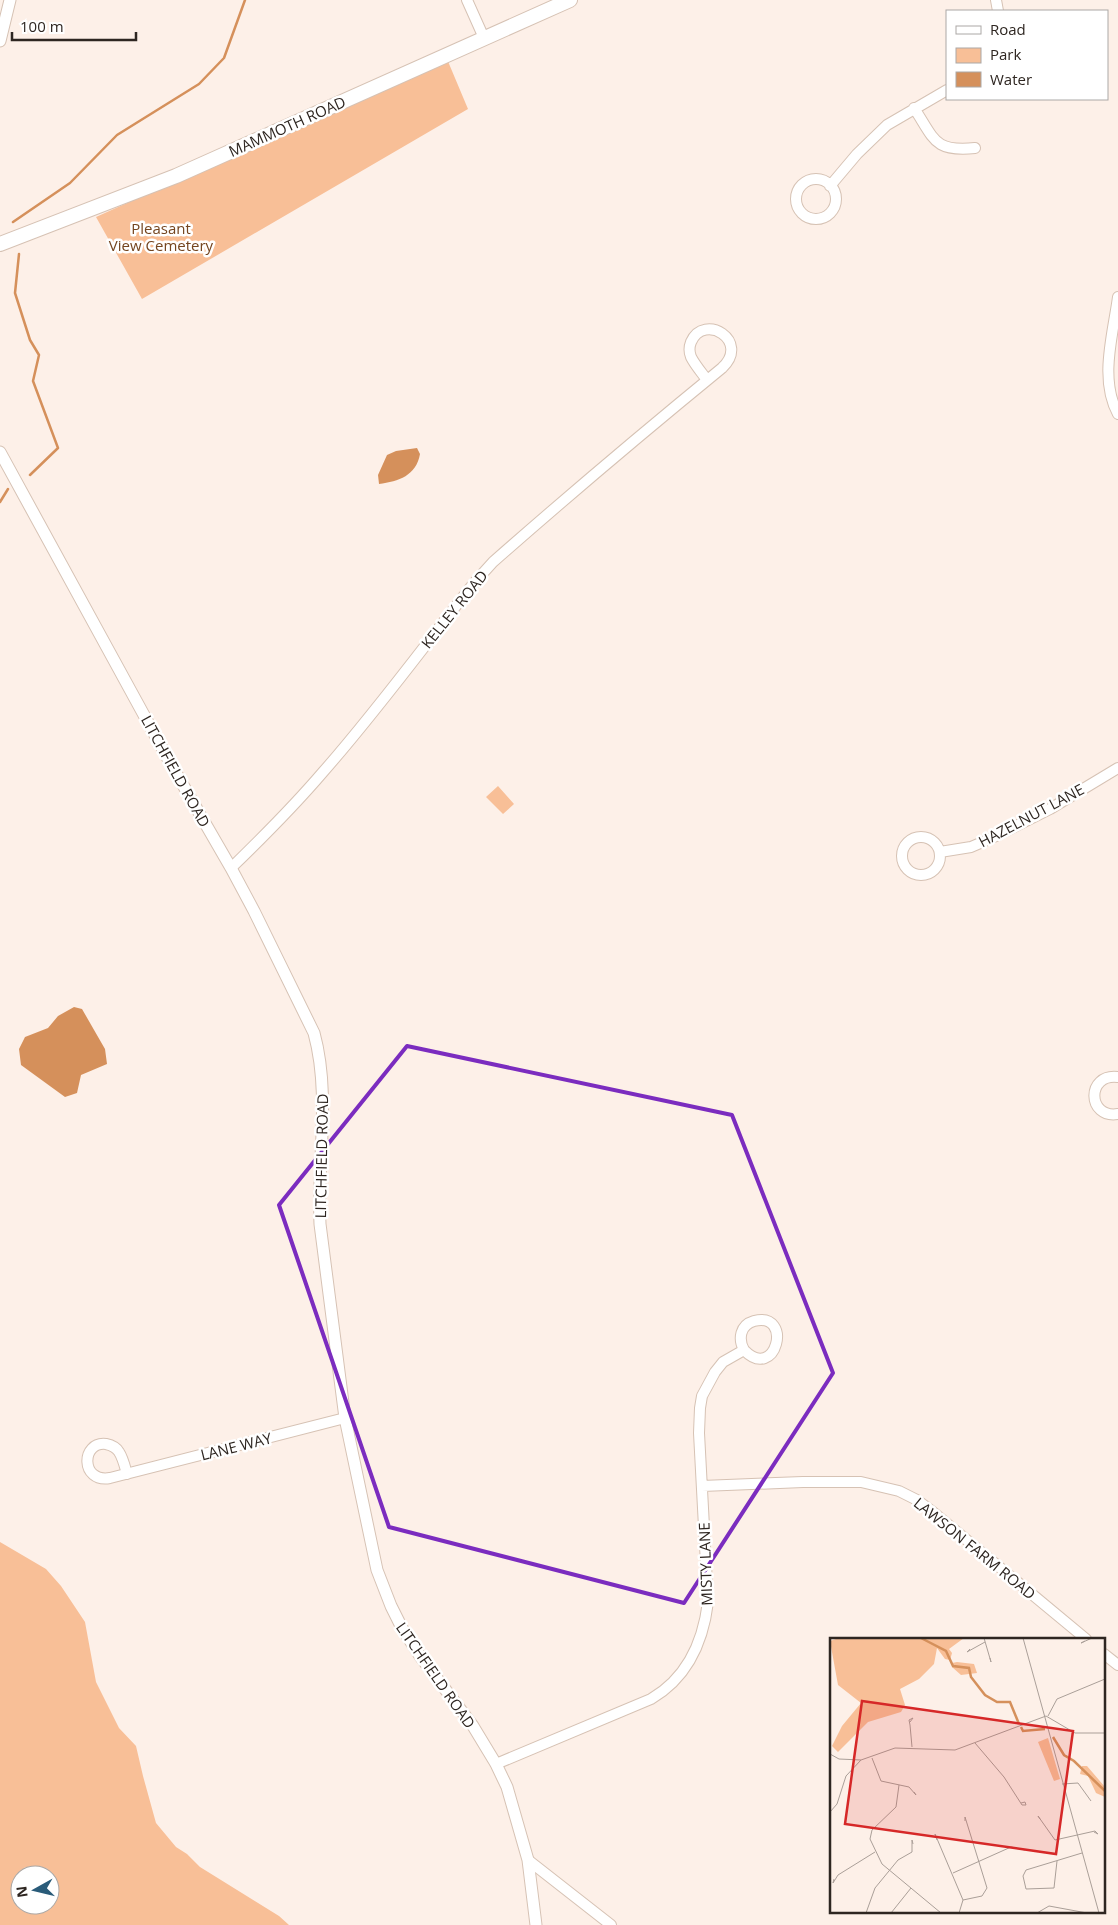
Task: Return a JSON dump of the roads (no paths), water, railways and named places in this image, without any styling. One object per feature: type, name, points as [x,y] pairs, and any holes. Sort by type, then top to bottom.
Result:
[{"type":"main road","name":"MAMMOTH ROAD","points":[[0,244],[176,176],[570,0]]},
{"type":"street","points":[[0,41],[10,0]]},
{"type":"street","points":[[467,0],[484,38]]},
{"type":"street","points":[[830,186],[857,154],[887,125],[946,91]]},
{"type":"street","points":[[914,108],[936,140],[944,147],[957,150],[975,148]]},
{"type":"street","points":[[1118,298],[1108,369],[1110,388],[1118,414]]},
{"type":"street","name":"KELLEY ROAD","points":[[231,868],[278,822],[323,772],[366,721],[474,583],[493,562],[618,453],[707,380],[727,363],[732,350],[727,337],[722,332],[709,329],[697,334],[690,346],[692,359],[707,380]]},
{"type":"street","name":"LITCHFIELD ROAD","points":[[0,452],[168,759],[231,868],[314,1033],[319,1052],[323,1090],[319,1184],[320,1224],[345,1418],[372,1552],[391,1606],[419,1655],[473,1726],[496,1764],[507,1787],[528,1860],[536,1925]]},
{"type":"street","name":"HAZELNUT LANE","points":[[940,852],[971,847],[992,838],[1050,809],[1118,768]]},
{"type":"street","points":[[1118,1077],[1104,1079],[1099,1083],[1094,1094],[1096,1105],[1100,1110],[1106,1114],[1118,1114]]},
{"type":"street","name":"MISTY LANE","points":[[496,1764],[651,1699],[666,1690],[680,1676],[698,1645],[705,1623],[708,1602],[698,1434],[702,1396],[708,1382],[719,1367],[733,1355],[744,1350]]},
{"type":"street","name":"LANE WAY","points":[[127,1474],[345,1418]]},
{"type":"street","name":"LAWSON FARM ROAD","points":[[702,1486],[861,1482],[899,1491],[917,1500],[933,1512],[1085,1638]]},
{"type":"street","points":[[1106,1656],[1118,1665]]},
{"type":"street","points":[[528,1860],[611,1925]]},
{"type":"water","points":[[417,448],[420,454],[415,468],[411,472],[400,479],[379,484],[378,475],[387,455],[396,451]]},
{"type":"water","points":[[74,1007],[82,1009],[105,1049],[107,1064],[81,1075],[77,1093],[65,1097],[21,1065],[19,1049],[25,1037],[48,1028],[58,1016]]},
{"type":"waterway","points":[[13,222],[70,183],[117,135],[199,84],[224,58],[245,0]]},
{"type":"waterway","points":[[19,254],[15,293],[30,340],[39,355],[33,381],[58,448],[30,475]]},
{"type":"waterway","points":[[0,502],[8,489]]},
{"type":"park label","name":"Pleasant View Cemetery","points":[[161,236]]}]
